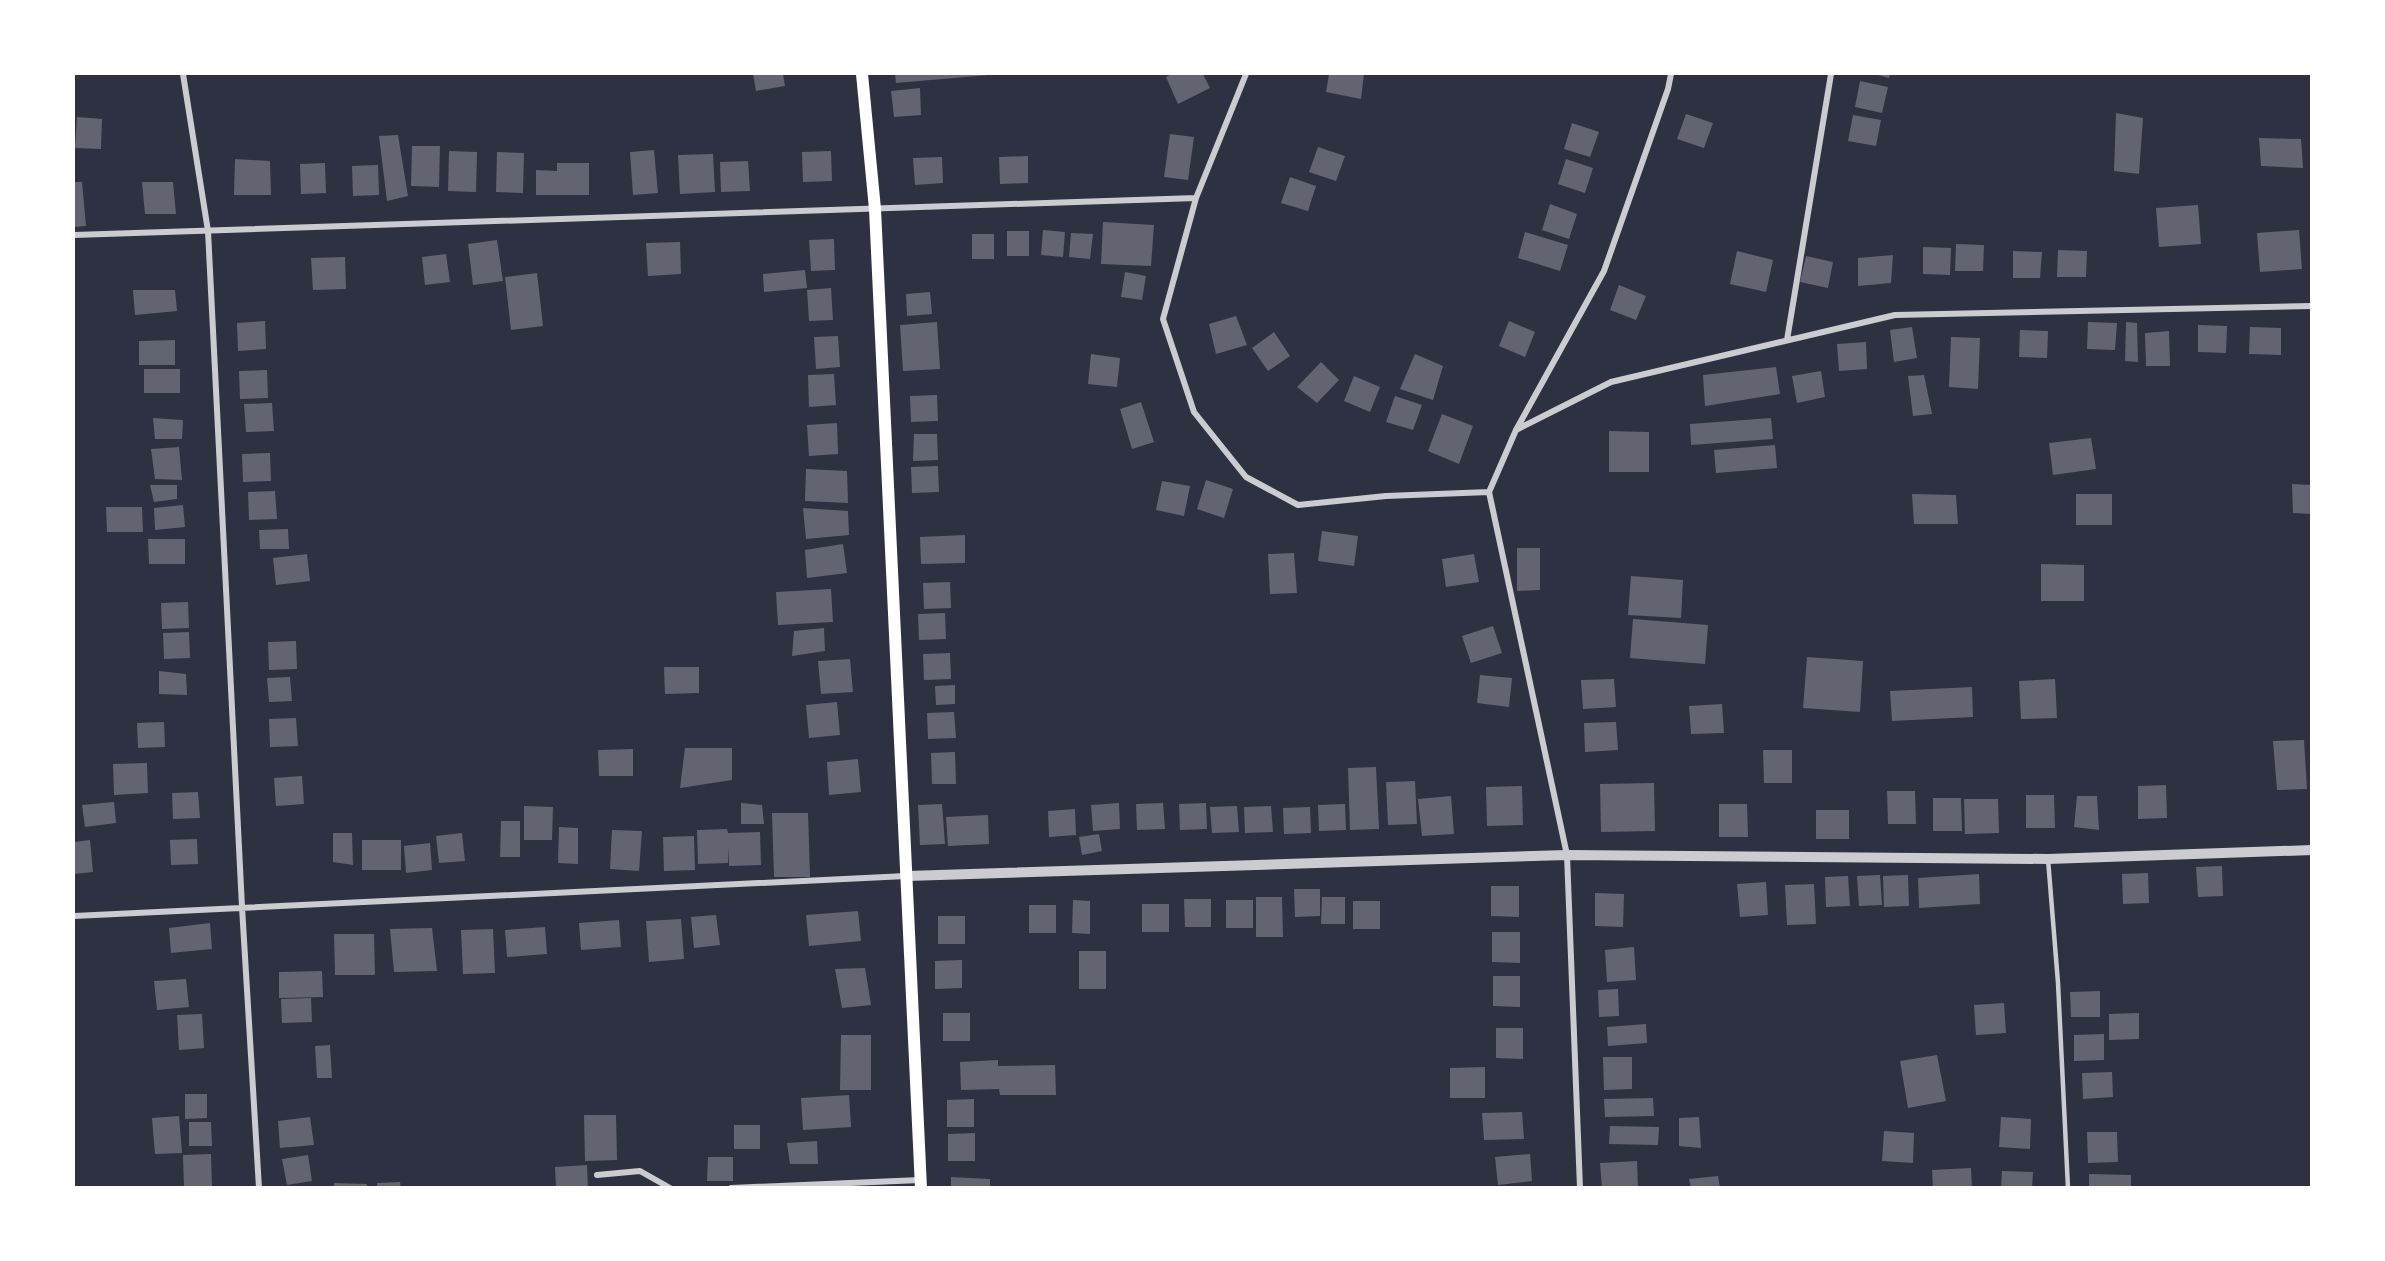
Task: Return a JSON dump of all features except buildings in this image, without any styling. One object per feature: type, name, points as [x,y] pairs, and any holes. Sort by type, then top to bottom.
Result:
[{"type":"main road","points":[[862,74],[875,209],[921,1184]]},
{"type":"street","points":[[183,74],[208,231],[242,907],[259,1188]]},
{"type":"street","points":[[1246,74],[1196,198],[1163,319],[1194,412],[1246,477],[1298,505],[1386,496],[1489,492]]},
{"type":"street","points":[[1580,1188],[1567,855],[1489,492],[1516,430],[1604,271],[1668,89],[1671,74]]},
{"type":"street","points":[[1787,340],[1831,74]]},
{"type":"street","points":[[74,235],[1196,198]]},
{"type":"street","points":[[1516,430],[1611,382],[1894,315],[2312,306]]},
{"type":"street","points":[[74,916],[906,876],[1567,855],[2048,859],[2312,850]]},
{"type":"street","points":[[597,1175],[640,1171],[670,1188]]},
{"type":"street","points":[[731,1188],[921,1184]]},
{"type":"lane","points":[[2048,859],[2058,983],[2068,1188]]}]
